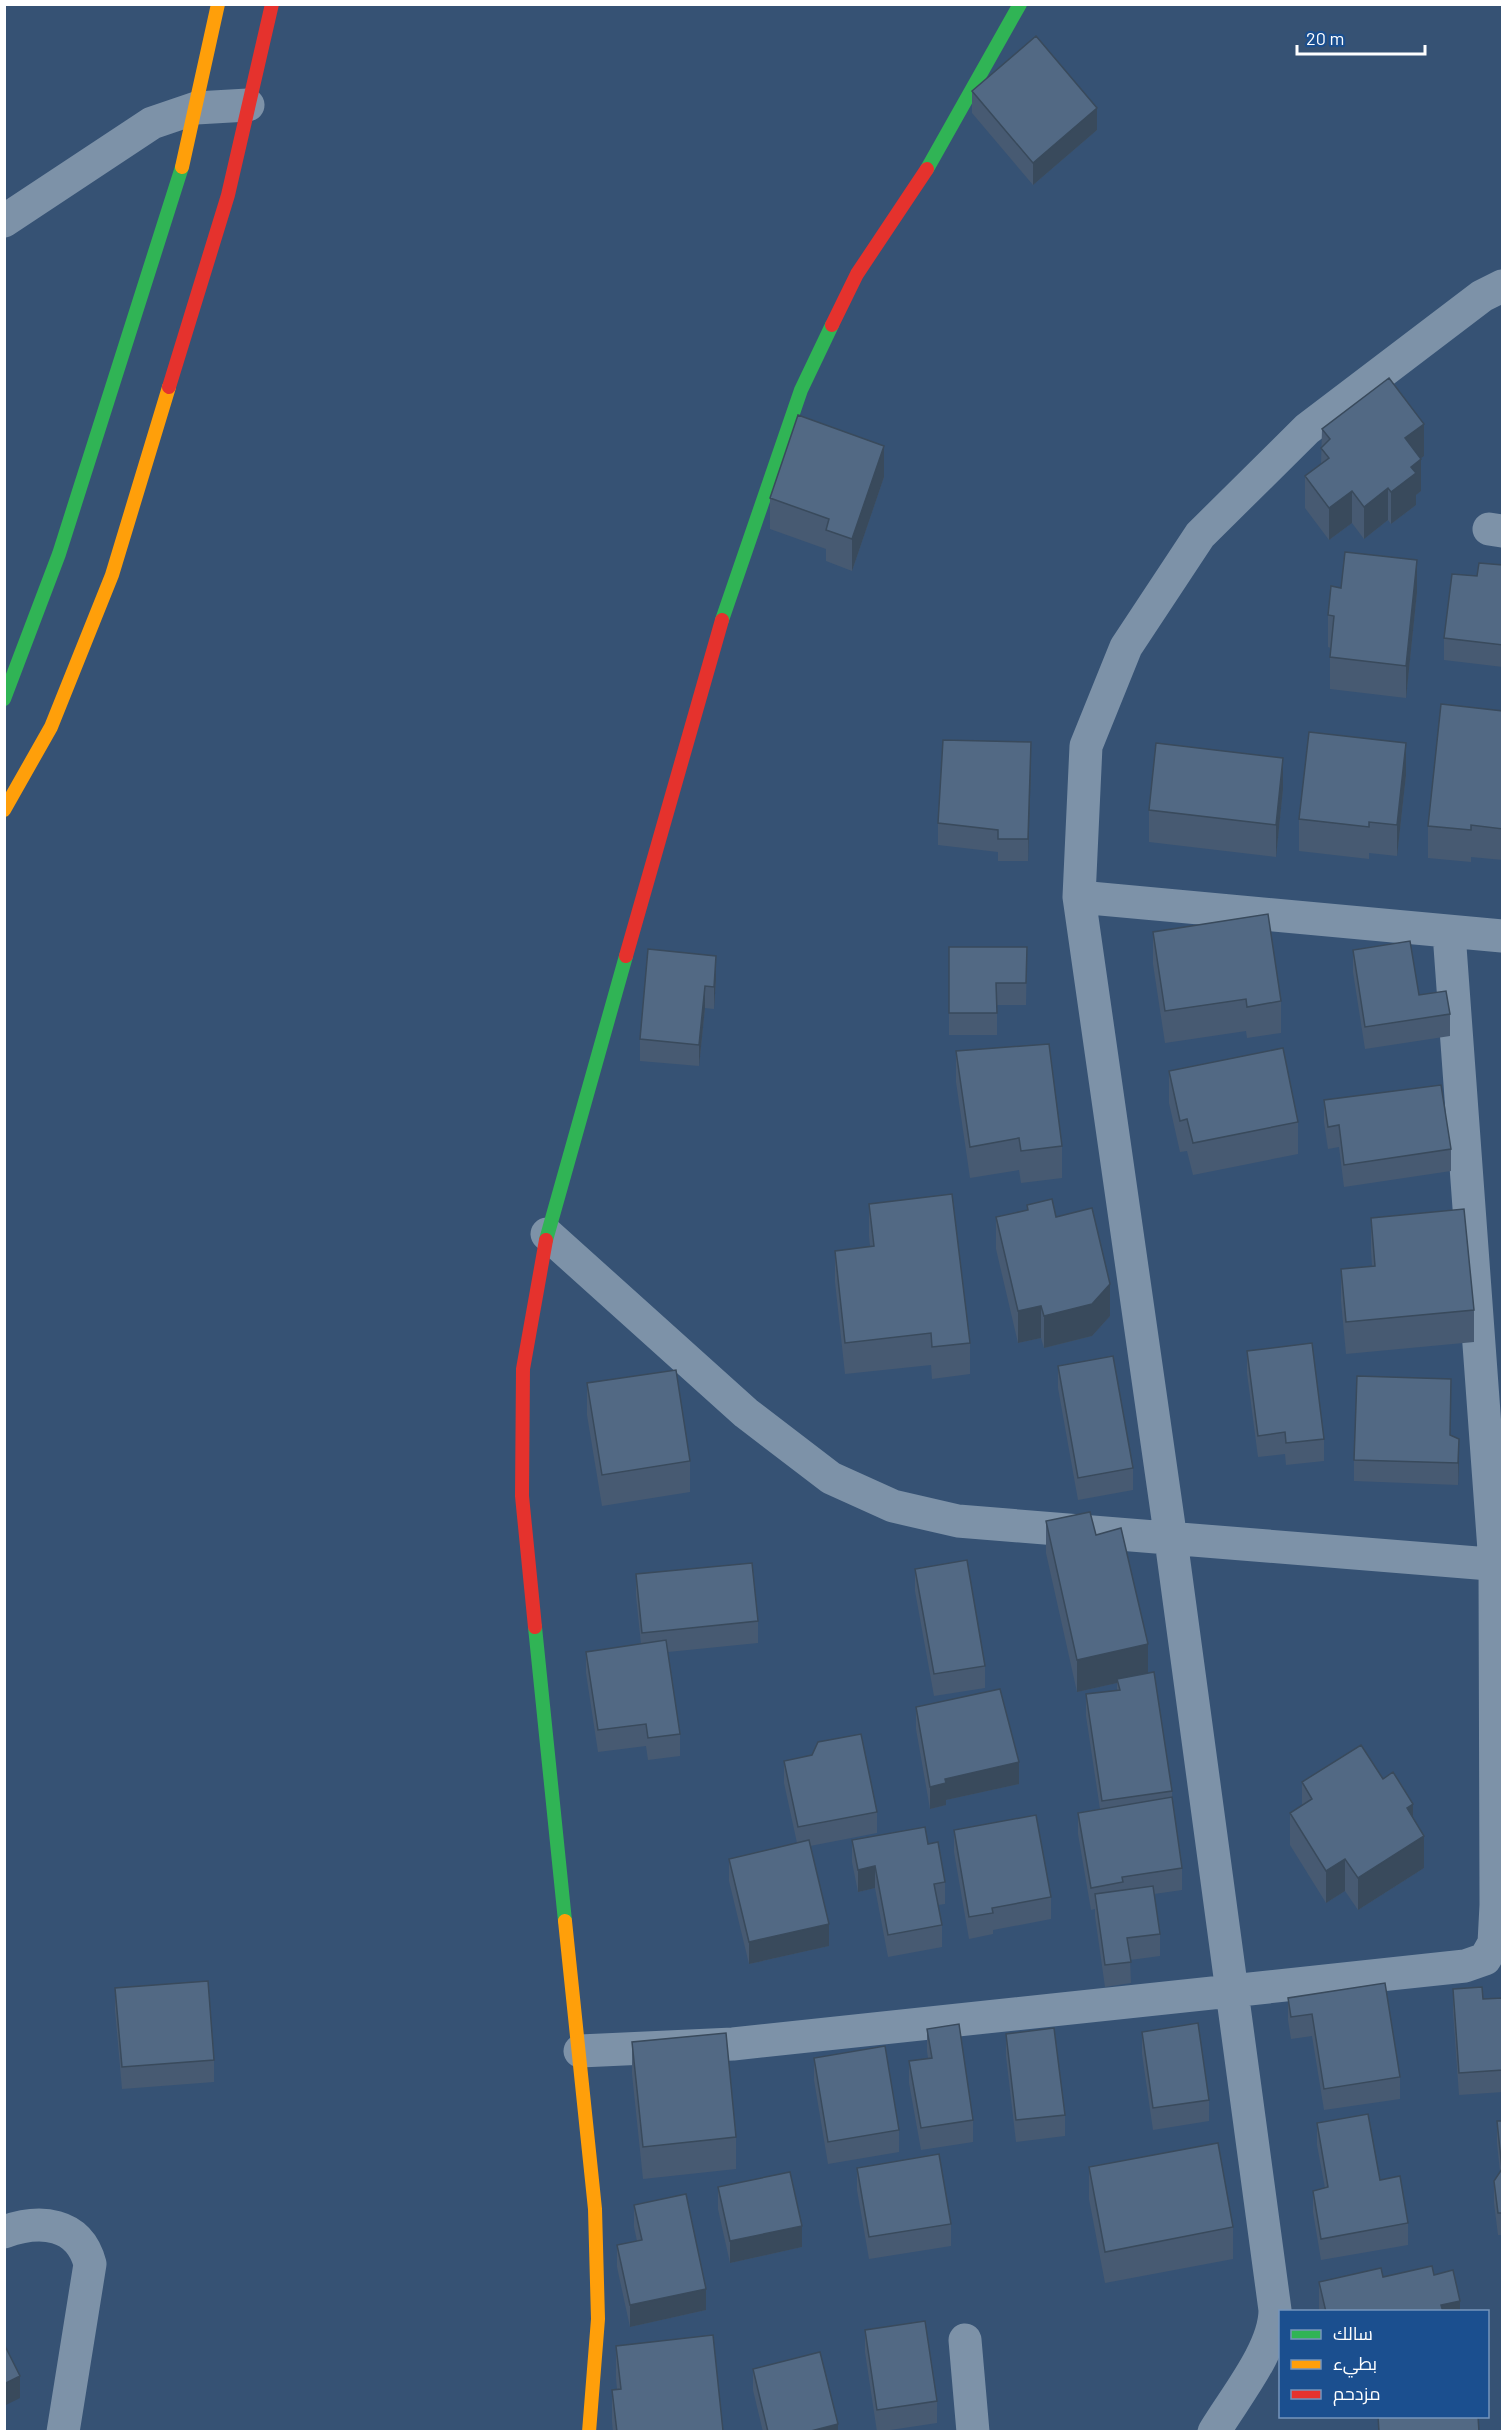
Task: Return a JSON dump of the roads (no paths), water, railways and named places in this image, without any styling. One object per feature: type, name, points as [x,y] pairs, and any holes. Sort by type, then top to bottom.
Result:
[{"type":"street","points":[[4,699],[59,554],[181,170],[218,4]]},
{"type":"street","points":[[4,810],[51,727],[112,575],[228,195],[272,4]]},
{"type":"street","points":[[589,2432],[598,2319],[596,2210],[522,1496],[524,1369],[547,1234],[722,623],[801,390],[857,274],[936,156],[1020,4]]},
{"type":"street","points":[[4,221],[152,123],[196,108],[248,105]]},
{"type":"street","points":[[1214,2432],[1270,2343],[1275,2325],[1171,1540],[1079,897],[1086,746],[1126,647],[1200,535],[1307,429],[1482,296],[1503,286]]},
{"type":"street","points":[[1079,897],[1449,933],[1503,936]]},
{"type":"street","points":[[580,2051],[733,2044],[1465,1966],[1485,1959],[1494,1943],[1496,1905],[1499,1565],[1449,933]]},
{"type":"street","points":[[547,1234],[746,1413],[831,1478],[893,1506],[958,1521],[1499,1565]]},
{"type":"street","points":[[4,2232],[33,2224],[58,2227],[80,2240],[87,2251],[90,2264],[63,2432]]},
{"type":"street","points":[[965,2340],[973,2432]]}]
